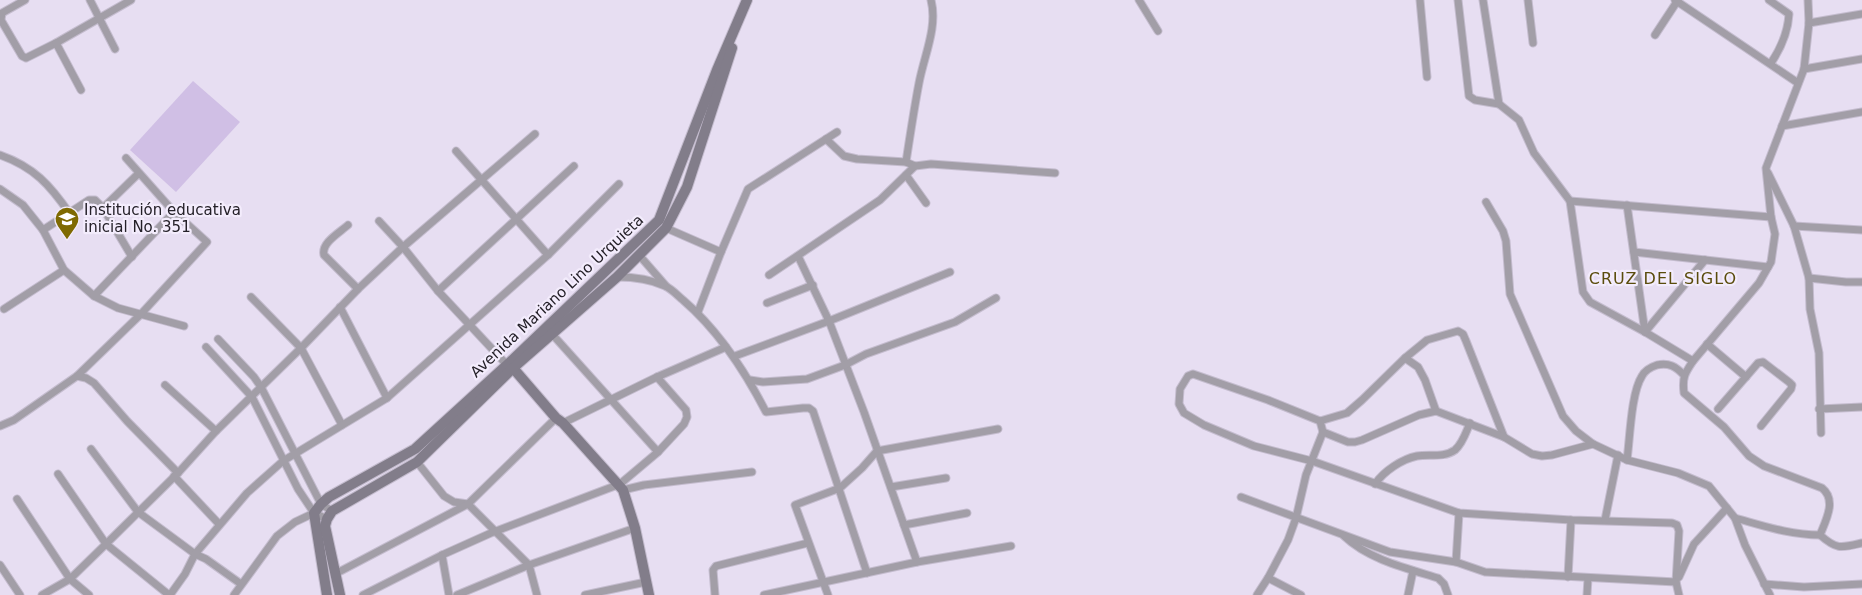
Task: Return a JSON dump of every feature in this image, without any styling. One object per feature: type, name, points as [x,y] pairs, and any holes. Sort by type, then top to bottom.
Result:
[{"type":"main road","points":[[741,14],[747,0]]},
{"type":"main road","name":"Avenida Mariano Lino Urquieta","points":[[314,513],[329,497],[415,449],[510,366],[552,334],[617,276],[666,228],[687,187],[728,61],[741,14]]},
{"type":"main road","name":"Avenida Mariano Lino Urquieta","points":[[329,515],[417,462],[510,366],[659,220],[717,70],[741,14]]},
{"type":"main road","points":[[510,366],[621,487],[635,528],[649,595]]},
{"type":"main road","points":[[314,513],[327,595]]},
{"type":"main road","points":[[329,515],[326,526],[328,542],[340,595]]},
{"type":"street","points":[[25,0],[2,13],[1,20],[22,56],[26,58],[131,0]]},
{"type":"street","points":[[90,0],[115,49]]},
{"type":"street","points":[[906,162],[920,81],[931,34],[934,11],[931,0]]},
{"type":"street","points":[[1139,0],[1158,31]]},
{"type":"street","points":[[1420,0],[1427,77]]},
{"type":"street","points":[[1458,0],[1469,96],[1475,100],[1499,104],[1519,120],[1534,153],[1570,201],[1583,292],[1586,298],[1693,361]]},
{"type":"street","points":[[1483,0],[1499,104]]},
{"type":"street","points":[[1528,0],[1533,43]]},
{"type":"street","points":[[1655,35],[1677,0],[1798,83]]},
{"type":"street","points":[[1769,0],[1789,14],[1785,37],[1771,64]]},
{"type":"street","points":[[1808,0],[1809,23],[1804,69],[1766,168],[1771,217],[1775,234],[1771,262],[1759,283],[1693,361],[1684,375],[1684,393],[1724,427],[1749,456],[1764,466],[1822,488],[1826,492],[1829,497],[1829,514],[1820,535]]},
{"type":"street","points":[[1809,23],[1862,14]]},
{"type":"street","points":[[56,43],[81,90]]},
{"type":"street","points":[[1804,69],[1862,59]]},
{"type":"street","points":[[1782,126],[1862,112]]},
{"type":"street","points":[[698,312],[748,189],[837,132]]},
{"type":"street","points":[[42,595],[70,579],[176,475],[216,431],[358,289],[403,247],[535,134]]},
{"type":"street","points":[[826,139],[844,156],[857,159],[906,162],[916,166],[931,164],[1055,173]]},
{"type":"street","points":[[456,151],[548,255]]},
{"type":"street","points":[[0,155],[12,159],[51,186],[70,214]]},
{"type":"street","points":[[0,426],[14,420],[77,376],[140,314],[207,242],[174,212],[138,174],[126,158]]},
{"type":"street","points":[[438,291],[574,166]]},
{"type":"street","points":[[769,275],[880,200],[916,166]]},
{"type":"street","points":[[1766,168],[1794,226],[1809,278],[1810,309],[1819,353],[1821,433]]},
{"type":"street","points":[[103,208],[138,174]]},
{"type":"street","points":[[906,175],[926,203]]},
{"type":"street","points":[[58,474],[106,544],[170,595],[185,574],[195,554],[247,493],[294,453],[388,398],[548,255],[619,184]]},
{"type":"street","points":[[0,189],[23,205],[43,230],[64,270],[94,296],[118,308],[184,326]]},
{"type":"street","points":[[43,230],[92,200],[103,208],[132,257]]},
{"type":"street","points":[[1570,201],[1771,217]]},
{"type":"street","points":[[1486,202],[1503,231],[1506,241],[1510,294],[1563,416],[1576,431],[1593,444],[1627,460],[1678,473],[1709,486],[1736,518],[1745,545],[1770,595]]},
{"type":"street","points":[[1627,205],[1645,332]]},
{"type":"street","points":[[94,296],[174,212]]},
{"type":"street","points":[[379,221],[403,247],[438,291],[510,366]]},
{"type":"street","points":[[348,225],[325,245],[323,250],[324,255],[358,289]]},
{"type":"street","points":[[1794,226],[1862,230]]},
{"type":"street","points":[[666,228],[721,252]]},
{"type":"street","points":[[1634,252],[1768,268]]},
{"type":"street","points":[[639,255],[666,286],[698,312],[735,356],[766,412],[803,408],[813,411],[868,573]]},
{"type":"street","points":[[798,256],[829,321],[864,412],[917,562]]},
{"type":"street","points":[[1645,332],[1705,260]]},
{"type":"street","points":[[4,309],[64,270]]},
{"type":"street","points":[[735,356],[829,321],[950,272]]},
{"type":"street","points":[[617,276],[637,277],[666,286]]},
{"type":"street","points":[[1809,278],[1862,282]]},
{"type":"street","points":[[767,303],[813,285]]},
{"type":"street","points":[[251,298],[301,348],[342,425]]},
{"type":"street","points":[[750,380],[764,382],[807,380],[845,365],[866,354],[955,322],[996,298]]},
{"type":"street","points":[[340,307],[388,398]]},
{"type":"street","points":[[1504,437],[1463,334],[1458,331],[1428,340],[1405,358],[1347,412],[1320,421],[1268,400],[1193,374],[1188,376],[1180,389],[1179,404],[1184,412],[1204,425],[1254,446],[1312,462],[1459,513],[1570,520],[1672,523],[1677,525],[1679,531],[1676,582],[1679,595]]},
{"type":"street","points":[[552,334],[658,452]]},
{"type":"street","points":[[218,338],[261,386],[294,453],[321,504],[329,515]]},
{"type":"street","points":[[1707,344],[1746,377]]},
{"type":"street","points":[[206,347],[252,397],[283,461],[314,513]]},
{"type":"street","points":[[335,574],[468,504],[559,421],[726,347]]},
{"type":"street","points":[[1405,358],[1418,367],[1425,380],[1436,411]]},
{"type":"street","points":[[1718,409],[1760,362],[1792,385],[1791,389],[1762,426]]},
{"type":"street","points":[[1627,460],[1636,393],[1641,376],[1649,368],[1668,364],[1676,367],[1684,375]]},
{"type":"street","points":[[77,376],[86,378],[94,383],[219,524]]},
{"type":"street","points":[[621,487],[684,424],[688,413],[657,377]]},
{"type":"street","points":[[165,385],[216,431]]},
{"type":"street","points":[[1820,409],[1862,406]]},
{"type":"street","points":[[1324,432],[1348,442],[1355,442],[1419,415],[1436,411],[1504,437],[1524,451],[1542,456],[1593,444]]},
{"type":"street","points":[[1257,595],[1288,540],[1296,518],[1306,475],[1324,432],[1320,421]]},
{"type":"street","points":[[1376,484],[1385,471],[1416,456],[1453,451],[1461,443],[1470,423]]},
{"type":"street","points":[[828,595],[795,504],[840,488],[877,451],[998,428]]},
{"type":"street","points":[[91,448],[138,512],[195,554],[206,559],[241,584]]},
{"type":"street","points":[[1605,520],[1618,455]]},
{"type":"street","points":[[417,462],[444,496],[454,502],[468,504],[529,565],[537,595]]},
{"type":"street","points":[[364,595],[442,555],[496,531],[621,487],[752,472]]},
{"type":"street","points":[[891,488],[946,478]]},
{"type":"street","points":[[1240,497],[1390,552],[1456,562],[1485,572],[1676,582]]},
{"type":"street","points":[[17,499],[70,579],[89,595]]},
{"type":"street","points":[[1676,582],[1694,544],[1727,508]]},
{"type":"street","points":[[234,595],[277,536],[295,522],[314,513],[329,515]]},
{"type":"street","points":[[904,524],[967,513]]},
{"type":"street","points":[[1456,562],[1459,513]]},
{"type":"street","points":[[1736,518],[1784,532],[1820,535],[1831,545],[1840,548],[1862,543]]},
{"type":"street","points":[[1568,577],[1570,520]]},
{"type":"street","points":[[457,595],[529,565],[635,528]]},
{"type":"street","points":[[1342,534],[1354,546],[1384,560],[1438,578],[1444,584],[1448,595]]},
{"type":"street","points":[[715,595],[712,570],[716,566],[808,543]]},
{"type":"street","points":[[764,595],[917,562],[1011,546]]},
{"type":"street","points":[[442,555],[449,595]]},
{"type":"street","points":[[0,565],[20,595]]},
{"type":"street","points":[[1408,595],[1413,570]]},
{"type":"street","points":[[1268,578],[1301,595]]},
{"type":"street","points":[[1587,595],[1588,578]]},
{"type":"street","points":[[585,595],[646,582]]},
{"type":"street","points":[[1764,584],[1804,587],[1862,584]]},
{"type":"shaded area","points":[[193,81],[240,122],[176,192],[130,150]]},
{"type":"place","name":"Institución educativa inicial No. 351","points":[[67,240]]},
{"type":"district","name":"CRUZ DEL SIGLO","points":[[1663,278]]}]
